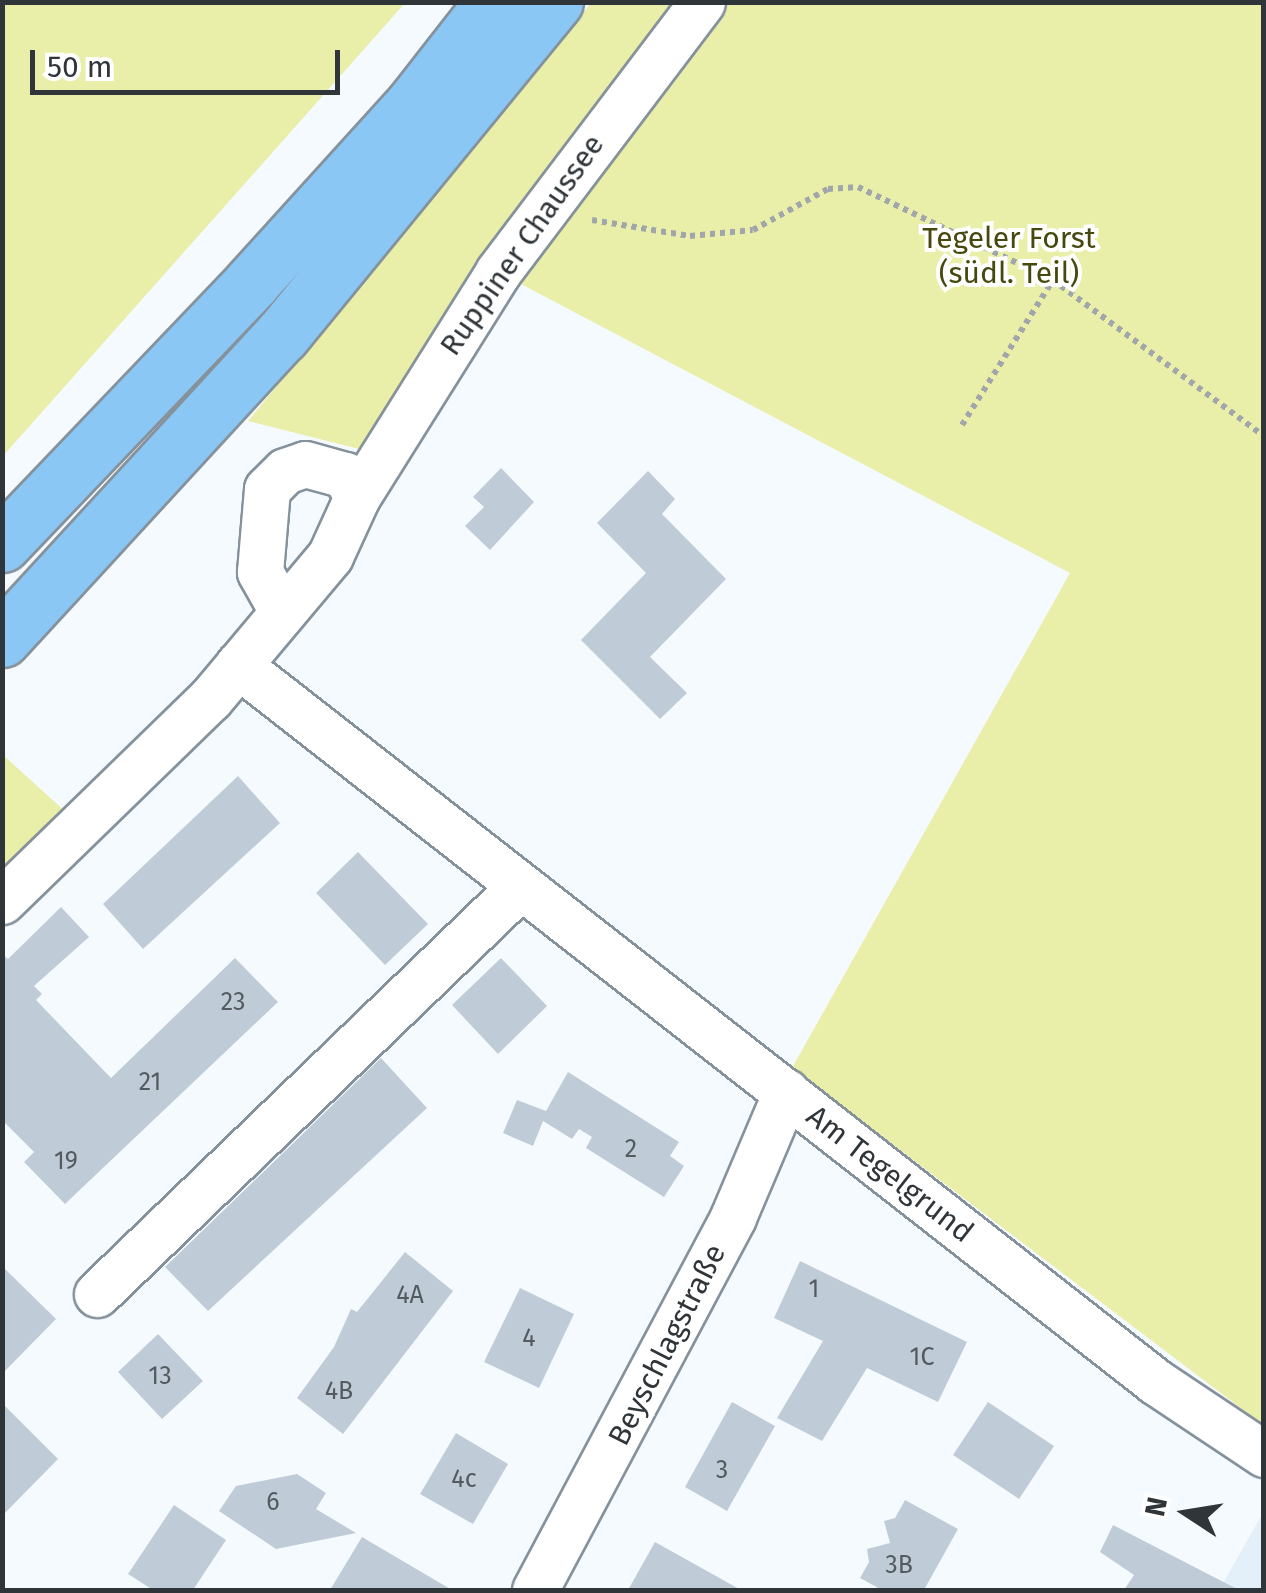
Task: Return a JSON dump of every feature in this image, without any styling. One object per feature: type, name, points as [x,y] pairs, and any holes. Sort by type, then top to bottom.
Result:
[{"type":"highway","points":[[2,544],[252,282],[415,102],[493,2]]},
{"type":"highway","points":[[2,639],[282,335],[555,2]]},
{"type":"street","name":"Ruppiner Chaussee","points":[[2,901],[238,665],[330,556],[358,497],[542,209],[702,2]]},
{"type":"street","points":[[282,611],[260,572],[267,489],[286,471],[305,464],[345,474],[358,497]]},
{"type":"street","name":"Am Tegelgrund","points":[[238,665],[1156,1382],[1264,1454]]},
{"type":"street","points":[[97,1294],[520,887]]},
{"type":"street","name":"Beyschlagstraße","points":[[535,1590],[733,1217],[786,1092]]},
{"type":"path","points":[[542,209],[690,236],[753,230],[828,189],[858,186],[1053,280],[1264,436]]},
{"type":"path","points":[[962,425],[1053,280]]},
{"type":"shaded area","points":[[1263,1513],[1263,1590],[1219,1590]]},
{"type":"green space","points":[[2,3],[405,3],[3,456]]},
{"type":"green space","name":"Tegeler Forst (südl. Teil)","points":[[591,3],[1263,3],[1263,1425],[792,1068],[1070,573],[498,272],[383,455],[248,421]]},
{"type":"green space","points":[[2,754],[69,815],[2,878]]},
{"type":"building","points":[[501,468],[534,502],[490,550],[465,526],[484,507],[473,497]]},
{"type":"building","points":[[648,471],[675,499],[662,514],[726,579],[650,657],[687,693],[660,719],[581,640],[646,573],[597,523]]},
{"type":"building","points":[[238,776],[280,823],[143,949],[103,904]]},
{"type":"building","points":[[358,852],[428,924],[385,965],[316,893]]},
{"type":"building","points":[[61,907],[89,937],[34,986],[42,994],[36,1000],[111,1078],[235,958],[278,1002],[65,1204],[24,1162],[34,1152],[2,1120],[2,954],[8,959]]},
{"type":"building","points":[[501,958],[547,1006],[498,1054],[452,1005]]},
{"type":"building","points":[[381,1058],[427,1108],[208,1311],[165,1267]]},
{"type":"building","points":[[568,1072],[679,1142],[670,1156],[684,1166],[664,1197],[586,1148],[592,1137],[579,1129],[572,1139],[543,1121],[533,1146],[503,1133],[517,1100],[546,1111]]},
{"type":"building","points":[[405,1252],[453,1291],[343,1434],[297,1398],[334,1347],[351,1309],[357,1312]]},
{"type":"building","points":[[800,1261],[967,1342],[938,1402],[867,1368],[822,1441],[777,1418],[823,1341],[774,1318]]},
{"type":"building","points":[[2,1266],[56,1319],[2,1374]]},
{"type":"building","points":[[520,1288],[574,1314],[539,1388],[484,1362]]},
{"type":"building","points":[[158,1334],[203,1381],[162,1419],[118,1372]]},
{"type":"building","points":[[732,1402],[775,1426],[727,1511],[685,1487]]},
{"type":"building","points":[[988,1402],[1054,1446],[1019,1499],[953,1455]]},
{"type":"building","points":[[2,1403],[58,1459],[2,1516]]},
{"type":"building","points":[[456,1433],[508,1464],[473,1524],[420,1494]]},
{"type":"building","points":[[297,1474],[326,1493],[316,1509],[356,1533],[276,1549],[219,1511],[236,1486]]},
{"type":"building","points":[[905,1500],[958,1529],[924,1590],[882,1590],[860,1578],[869,1562],[867,1549],[890,1543],[884,1521],[895,1518]]},
{"type":"building","points":[[174,1505],[226,1540],[193,1590],[153,1590],[128,1574]]},
{"type":"building","points":[[1113,1525],[1239,1590],[1124,1590],[1134,1575],[1100,1552]]},
{"type":"building","points":[[362,1537],[452,1590],[330,1590]]},
{"type":"building","points":[[655,1542],[741,1590],[628,1590]]}]
